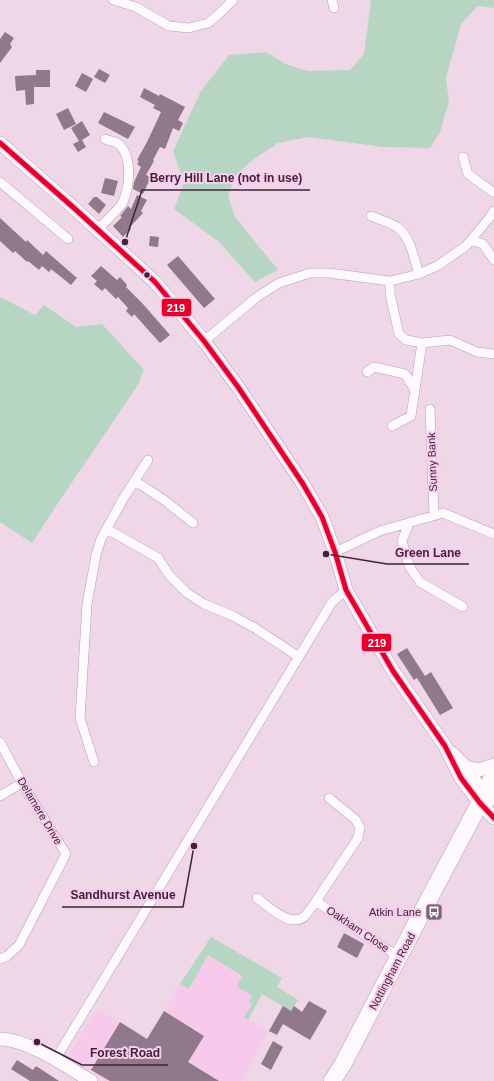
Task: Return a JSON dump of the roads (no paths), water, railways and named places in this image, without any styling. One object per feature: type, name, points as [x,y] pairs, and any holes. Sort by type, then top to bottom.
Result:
[{"type":"highway","name":"Nottingham Road","points":[[332,1081],[343,1064],[399,957],[486,801],[494,774]]},
{"type":"street","points":[[113,0],[137,3],[169,26],[189,28],[208,23],[220,14],[233,0]]},
{"type":"street","points":[[98,230],[123,203],[127,185],[128,160],[124,152],[116,143],[105,139]]},
{"type":"street","points":[[0,143],[155,282],[204,341],[238,387],[303,484],[322,517],[335,552],[346,590],[393,671],[445,746],[459,774],[486,801]]},
{"type":"street","points":[[463,157],[468,174],[494,192]]},
{"type":"street","points":[[0,182],[68,239]]},
{"type":"street","points":[[204,341],[257,297],[279,284],[310,273],[329,273],[390,282],[419,274],[437,266],[466,246],[494,211]]},
{"type":"street","points":[[371,216],[397,227],[405,236],[419,274]]},
{"type":"street","points":[[471,240],[483,244],[494,260]]},
{"type":"street","points":[[390,282],[390,294],[398,334],[406,340],[422,343],[450,340],[477,352],[494,354]]},
{"type":"street","points":[[392,426],[411,416],[422,343]]},
{"type":"street","points":[[367,372],[374,367],[405,374],[414,390]]},
{"type":"street","name":"Sunny Bank","points":[[430,409],[434,516]]},
{"type":"street","points":[[94,762],[80,718],[87,604],[96,555],[101,539],[134,481],[148,460]]},
{"type":"street","points":[[134,481],[164,500],[193,523]]},
{"type":"street","points":[[335,552],[380,532],[443,513],[494,534]]},
{"type":"street","points":[[409,523],[402,541],[409,566],[420,582],[463,607]]},
{"type":"street","points":[[107,529],[158,558],[170,576],[187,593],[204,604],[233,616],[255,628],[299,657]]},
{"type":"street","points":[[55,1060],[332,602],[346,590]]},
{"type":"street","name":"Delamere Drive","points":[[0,742],[22,782],[66,854],[19,946],[0,960]]},
{"type":"street","points":[[445,746],[466,767],[494,818]]},
{"type":"street","points":[[466,767],[479,770],[494,765]]},
{"type":"street","points":[[0,796],[22,782]]},
{"type":"street","name":"Oakham Close","points":[[257,898],[286,919],[296,920],[304,917],[316,901],[358,838],[360,828],[356,820],[330,798]]},
{"type":"street","name":"Oakham Close","points":[[316,901],[399,957]]},
{"type":"street","points":[[0,1039],[12,1040],[27,1045],[91,1081]]},
{"type":"place","name":"Berry Hill Lane (not in use)","points":[[125,242]]},
{"type":"place","name":"Green Lane","points":[[326,554]]},
{"type":"place","name":"Sandhurst Avenue","points":[[194,846]]},
{"type":"place","name":"Atkin Lane","points":[[434,912]]},
{"type":"place","name":"Forest Road","points":[[37,1042]]}]
